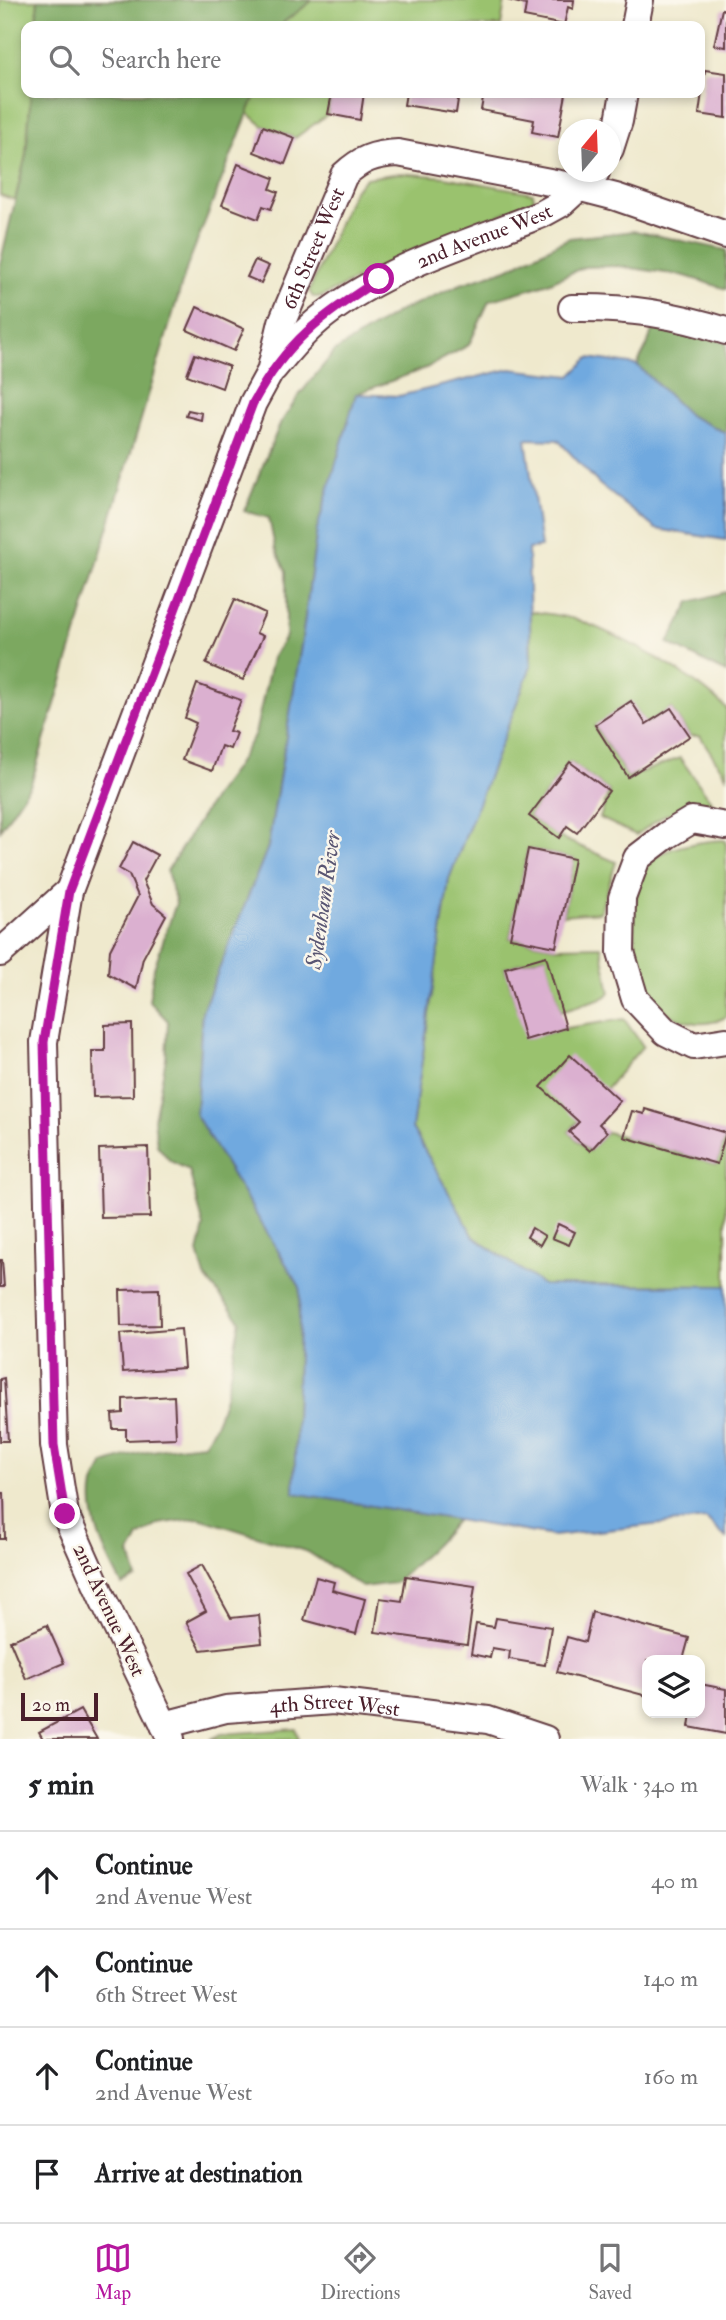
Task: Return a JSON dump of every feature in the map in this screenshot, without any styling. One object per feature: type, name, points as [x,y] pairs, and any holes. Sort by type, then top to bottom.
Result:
[{"type":"street","points":[[636,21],[640,0]]},
{"type":"street","points":[[619,119],[623,98]]},
{"type":"street","name":"6th Street West","points":[[69,891],[253,403],[270,372],[282,321],[344,175],[359,162],[377,153],[398,153],[558,176]]},
{"type":"street","name":"2nd Avenue West","points":[[270,372],[298,338],[326,314],[379,279],[542,214],[562,203],[587,182]]},
{"type":"street","name":"6th Street West","points":[[592,182],[616,197],[726,235]]},
{"type":"street","points":[[572,308],[610,307],[685,317],[726,331]]},
{"type":"street","points":[[726,827],[692,820],[637,858],[622,898],[621,952],[635,999],[666,1032],[694,1046],[726,1041]]},
{"type":"street","points":[[0,954],[69,891]]},
{"type":"street","name":"2nd Avenue West","points":[[69,891],[44,1042],[54,1445],[65,1514],[168,1732]]},
{"type":"street","name":"4th Street West","points":[[168,1732],[226,1709],[333,1701],[488,1720],[545,1739]]},
{"type":"green space","points":[[0,0],[38,0],[36,21],[21,21],[21,98],[31,98],[26,155],[15,200],[0,195]]},
{"type":"green space","points":[[38,0],[313,0],[285,21],[36,21]]},
{"type":"green space","points":[[313,0],[505,0],[502,21],[285,21]]},
{"type":"green space","points":[[31,98],[254,98],[187,267],[31,784],[0,830],[0,264],[26,155]]},
{"type":"green space","points":[[254,98],[331,98],[328,114],[295,138],[263,126],[248,113]]},
{"type":"green space","points":[[400,173],[445,177],[533,193],[534,198],[531,202],[423,246],[321,297],[313,297],[309,291],[354,190],[366,178]]},
{"type":"green space","points":[[635,231],[726,250],[726,289],[685,276],[618,266],[584,267],[546,284],[489,301],[469,345],[426,368],[356,394],[317,529],[268,847],[202,1012],[196,1115],[300,1287],[294,1493],[457,1520],[395,1583],[362,1587],[308,1552],[199,1518],[159,1524],[139,1537],[130,1554],[137,1578],[122,1585],[99,1537],[93,1511],[94,1484],[104,1464],[153,1451],[204,1444],[224,1400],[240,1320],[205,1277],[198,1252],[204,1227],[189,1170],[170,1161],[157,1145],[154,1119],[166,1058],[168,1021],[149,1001],[154,968],[176,903],[167,871],[255,734],[272,658],[286,636],[286,571],[275,548],[269,518],[244,511],[280,424],[335,351],[400,311],[461,284],[507,269],[569,238]]},
{"type":"green space","points":[[654,324],[726,342],[726,433],[690,416],[637,365]]},
{"type":"green space","points":[[726,592],[726,673],[668,643],[690,602]]},
{"type":"green space","points":[[530,611],[578,620],[616,636],[676,670],[726,708],[726,776],[700,736],[690,736],[671,708],[646,724],[631,702],[595,726],[628,777],[680,758],[714,805],[665,815],[636,835],[600,818],[609,791],[570,762],[529,816],[559,837],[616,862],[600,912],[563,915],[574,859],[528,849],[510,938],[556,947],[601,946],[610,993],[561,1011],[545,956],[505,968],[526,1039],[566,1028],[624,1019],[643,1046],[569,1132],[589,1151],[607,1132],[717,1164],[726,1135],[726,1286],[543,1285],[474,1237],[412,1128],[449,879],[531,666]]},
{"type":"green space","points":[[726,841],[726,1017],[708,1023],[695,1023],[668,1014],[649,991],[637,955],[634,916],[636,896],[648,864],[654,858],[683,846]]},
{"type":"green space","points":[[296,1729],[299,1739],[211,1739],[222,1734]]},
{"type":"water","name":"Sydenham River","points":[[589,358],[637,365],[690,416],[726,433],[726,540],[656,529],[599,484],[558,440],[526,439],[541,547],[528,549],[531,666],[449,879],[412,1128],[474,1237],[543,1285],[726,1286],[726,1538],[706,1519],[553,1536],[294,1493],[300,1287],[196,1115],[202,1012],[268,847],[317,529],[356,394],[399,396],[510,369],[571,376]]},
{"type":"building","points":[[507,0],[574,0],[573,9],[568,7],[565,21],[524,17],[526,5]]},
{"type":"building","points":[[722,9],[726,10],[726,47],[714,45]]},
{"type":"building","points":[[705,70],[726,73],[726,118],[699,114],[701,98],[705,98]]},
{"type":"building","points":[[331,98],[363,98],[360,120],[328,114]]},
{"type":"building","points":[[405,98],[458,98],[456,113],[404,105]]},
{"type":"building","points":[[483,98],[565,98],[561,119],[558,119],[558,137],[532,132],[534,120],[481,110]]},
{"type":"building","points":[[263,126],[295,138],[285,164],[254,152]]},
{"type":"building","points":[[238,164],[274,178],[270,189],[278,192],[271,209],[263,206],[258,219],[222,205]]},
{"type":"building","points":[[255,260],[269,266],[261,283],[247,277]]},
{"type":"building","points":[[197,307],[244,329],[234,351],[187,330]]},
{"type":"building","points":[[195,354],[229,366],[222,388],[187,375]]},
{"type":"building","points":[[188,410],[202,413],[201,420],[186,416]]},
{"type":"building","points":[[235,599],[265,613],[256,633],[263,636],[243,680],[206,664]]},
{"type":"building","points":[[197,684],[241,700],[229,731],[236,733],[230,749],[221,746],[212,771],[182,760],[196,723],[185,718]]},
{"type":"building","points":[[631,701],[646,724],[671,708],[690,736],[628,777],[595,725]]},
{"type":"building","points":[[570,762],[609,791],[577,833],[567,826],[559,838],[529,816]]},
{"type":"building","points":[[133,842],[157,855],[143,881],[153,904],[166,915],[143,958],[136,989],[108,974],[110,950],[138,896],[129,875],[119,869]]},
{"type":"building","points":[[528,849],[574,859],[556,947],[510,938]]},
{"type":"building","points":[[546,956],[566,1028],[525,1040],[505,968]]},
{"type":"building","points":[[132,1024],[133,1096],[93,1097],[92,1051],[105,1051],[105,1025]]},
{"type":"building","points":[[570,1055],[620,1101],[599,1124],[607,1132],[590,1151],[569,1132],[579,1122],[541,1087]]},
{"type":"building","points":[[645,1109],[726,1133],[717,1164],[624,1137],[632,1111],[644,1114]]},
{"type":"building","points":[[148,1147],[150,1217],[101,1218],[99,1149]]},
{"type":"building","points":[[558,1224],[575,1232],[569,1245],[552,1238]]},
{"type":"building","points":[[532,1228],[545,1236],[540,1245],[527,1237]]},
{"type":"building","points":[[2,1260],[4,1287],[0,1287]]},
{"type":"building","points":[[159,1289],[160,1325],[121,1326],[120,1290]]},
{"type":"building","points":[[181,1329],[184,1368],[123,1372],[120,1334]]},
{"type":"building","points":[[4,1378],[8,1441],[0,1441],[0,1379]]},
{"type":"building","points":[[174,1396],[176,1438],[126,1440],[126,1429],[113,1429],[112,1414],[123,1413],[123,1399]]},
{"type":"building","points":[[0,1493],[4,1493],[5,1539],[0,1539]]},
{"type":"building","points":[[202,1565],[231,1618],[259,1615],[262,1643],[201,1650],[186,1622],[206,1611],[186,1574]]},
{"type":"building","points":[[406,1576],[475,1586],[467,1645],[375,1632],[380,1598],[402,1601]]},
{"type":"building","points":[[316,1577],[334,1582],[332,1590],[365,1599],[356,1634],[304,1620]]},
{"type":"building","points":[[592,1612],[689,1638],[684,1655],[642,1655],[642,1695],[557,1672],[567,1637],[585,1642]]},
{"type":"building","points":[[496,1618],[551,1627],[545,1665],[509,1659],[510,1651],[492,1648],[490,1658],[471,1654],[476,1624],[494,1627]]},
{"type":"building","points":[[47,1625],[64,1663],[26,1679],[10,1641]]},
{"type":"building","points":[[705,1685],[726,1689],[726,1734],[689,1727],[690,1718],[705,1718]]},
{"type":"building","points":[[80,1710],[97,1739],[43,1739],[39,1732]]},
{"type":"route","points":[[65,1514],[54,1445],[44,1042],[69,891],[253,403],[270,372],[298,338],[326,314],[379,279]]}]
